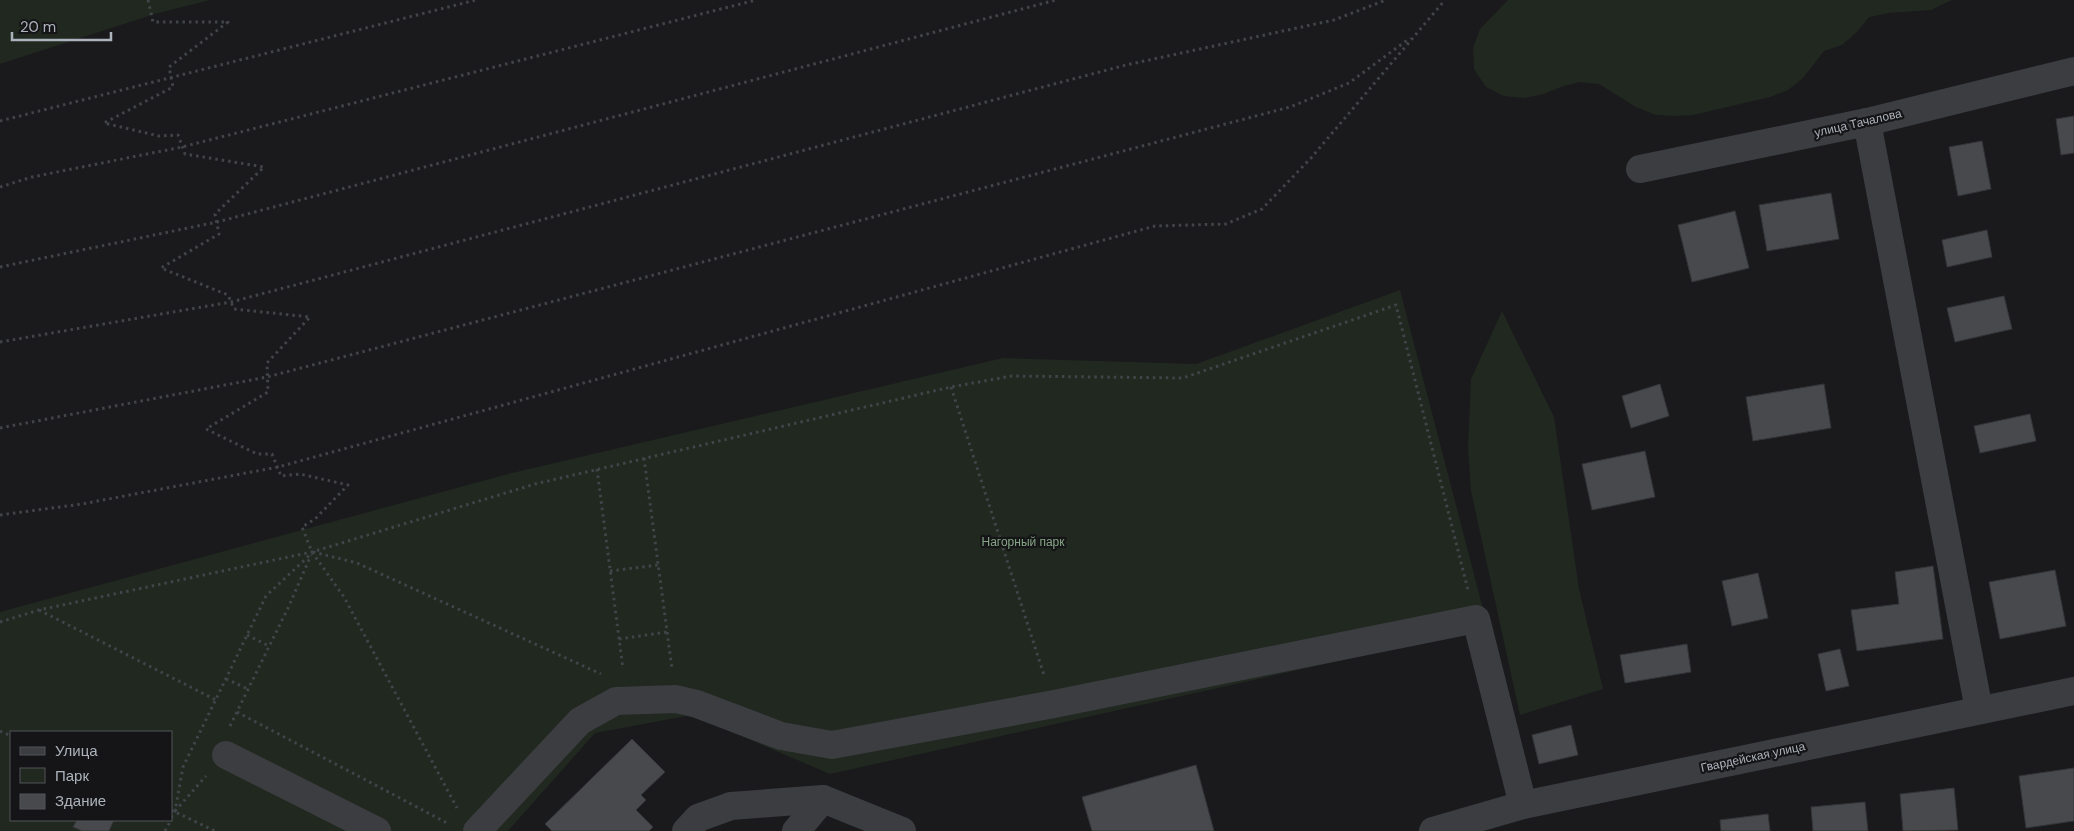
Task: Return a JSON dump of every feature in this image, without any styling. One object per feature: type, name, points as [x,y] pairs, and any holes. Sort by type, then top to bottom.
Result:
[{"type":"street","name":"улица Тачалова","points":[[1640,169],[1867,122],[2074,71]]},
{"type":"street","points":[[1867,122],[1979,710]]},
{"type":"street","points":[[464,824],[580,721],[627,693],[676,699],[697,704],[781,736],[832,745],[1054,704],[1476,619],[1523,805]]},
{"type":"street","name":"Гвардейская улица","points":[[1433,831],[1523,805],[2074,691]]},
{"type":"street","points":[[218,762],[377,831]]},
{"type":"street","points":[[796,831],[823,799]]},
{"type":"street","points":[[686,831],[698,818],[731,806],[823,799],[902,831]]},
{"type":"path","points":[[148,0],[153,22],[228,22],[169,67],[173,86],[104,123],[159,136],[178,135],[185,154],[264,166],[215,214],[219,234],[160,268],[228,295],[234,309],[310,317],[268,363],[268,392],[206,429],[257,454],[272,454],[281,476],[300,474],[348,485],[315,519],[302,527],[312,552],[344,597],[464,824]]},
{"type":"path","points":[[0,121],[172,79],[476,0]]},
{"type":"path","points":[[0,187],[32,177],[182,147],[756,0]]},
{"type":"path","points":[[0,267],[217,222],[1056,0]]},
{"type":"path","points":[[0,342],[230,302],[1126,65],[1334,20],[1386,0]]},
{"type":"path","points":[[0,515],[82,504],[278,467],[1155,226],[1226,224],[1262,209],[1311,158],[1445,0]]},
{"type":"path","points":[[0,428],[267,377],[1290,107],[1348,83],[1415,34]]},
{"type":"path","points":[[0,622],[39,610],[312,552],[535,484],[951,388],[1012,376],[1183,378],[1396,305],[1476,619]]},
{"type":"path","points":[[951,388],[1054,704]]},
{"type":"path","points":[[644,458],[676,699]]},
{"type":"path","points":[[597,469],[627,693]]},
{"type":"path","points":[[173,810],[183,767],[266,596],[312,552]]},
{"type":"path","points":[[229,728],[312,552]]},
{"type":"path","points":[[312,552],[357,562],[627,693]]},
{"type":"path","points":[[610,571],[658,565]]},
{"type":"path","points":[[39,610],[216,700]]},
{"type":"path","points":[[620,639],[667,632]]},
{"type":"path","points":[[248,635],[269,646]]},
{"type":"path","points":[[226,679],[248,689]]},
{"type":"path","points":[[237,712],[464,824]]},
{"type":"path","points":[[173,810],[218,762]]},
{"type":"path","points":[[173,810],[215,831]]},
{"type":"green space","points":[[0,0],[210,0],[158,13],[0,64]]},
{"type":"green space","points":[[1508,0],[1952,0],[1931,10],[1889,13],[1869,17],[1857,32],[1842,45],[1824,51],[1803,78],[1788,90],[1770,97],[1693,115],[1675,116],[1656,115],[1636,107],[1599,84],[1579,82],[1544,94],[1524,98],[1504,96],[1486,87],[1474,69],[1473,48],[1480,29]]},
{"type":"green space","name":"Нагорный парк","points":[[1400,290],[1488,628],[830,774],[692,715],[595,733],[508,831],[0,831],[0,612],[512,473],[1003,358],[1196,364]]},
{"type":"green space","points":[[1502,311],[1554,417],[1579,589],[1603,689],[1520,715],[1471,491],[1468,448],[1471,379]]},
{"type":"building","points":[[2074,116],[2074,153],[2061,155],[2056,119]]},
{"type":"building","points":[[1982,141],[1991,189],[1958,196],[1949,147]]},
{"type":"building","points":[[1831,193],[1839,239],[1767,251],[1759,205]]},
{"type":"building","points":[[1735,211],[1749,268],[1692,282],[1678,225]]},
{"type":"building","points":[[1987,230],[1992,257],[1947,267],[1942,240]]},
{"type":"building","points":[[2004,296],[2012,329],[1955,342],[1947,308]]},
{"type":"building","points":[[1660,384],[1669,416],[1631,428],[1622,396]]},
{"type":"building","points":[[1824,384],[1831,428],[1753,441],[1746,397]]},
{"type":"building","points":[[2030,414],[2036,441],[1980,453],[1974,426]]},
{"type":"building","points":[[1645,451],[1655,497],[1592,510],[1582,464]]},
{"type":"building","points":[[1933,566],[1943,639],[1857,651],[1851,610],[1899,604],[1895,572]]},
{"type":"building","points":[[2055,570],[2066,626],[2000,639],[1989,582]]},
{"type":"building","points":[[1758,573],[1768,618],[1732,626],[1722,581]]},
{"type":"building","points":[[1687,644],[1691,672],[1625,683],[1620,655]]},
{"type":"building","points":[[1840,649],[1849,686],[1826,691],[1818,654]]},
{"type":"building","points":[[1571,725],[1578,755],[1539,764],[1532,735]]},
{"type":"building","points":[[632,739],[665,772],[641,795],[646,800],[636,810],[653,827],[649,831],[552,831],[545,824]]},
{"type":"building","points":[[1196,765],[1214,831],[1092,831],[1082,797]]},
{"type":"building","points":[[2074,768],[2074,821],[2026,828],[2019,776]]},
{"type":"building","points":[[1954,788],[1958,830],[1903,831],[1900,794]]},
{"type":"building","points":[[1865,802],[1868,831],[1813,831],[1811,807]]},
{"type":"building","points":[[1768,814],[1770,831],[1721,831],[1720,820]]},
{"type":"building","points":[[76,821],[114,821],[109,831],[82,831],[73,827]]}]
